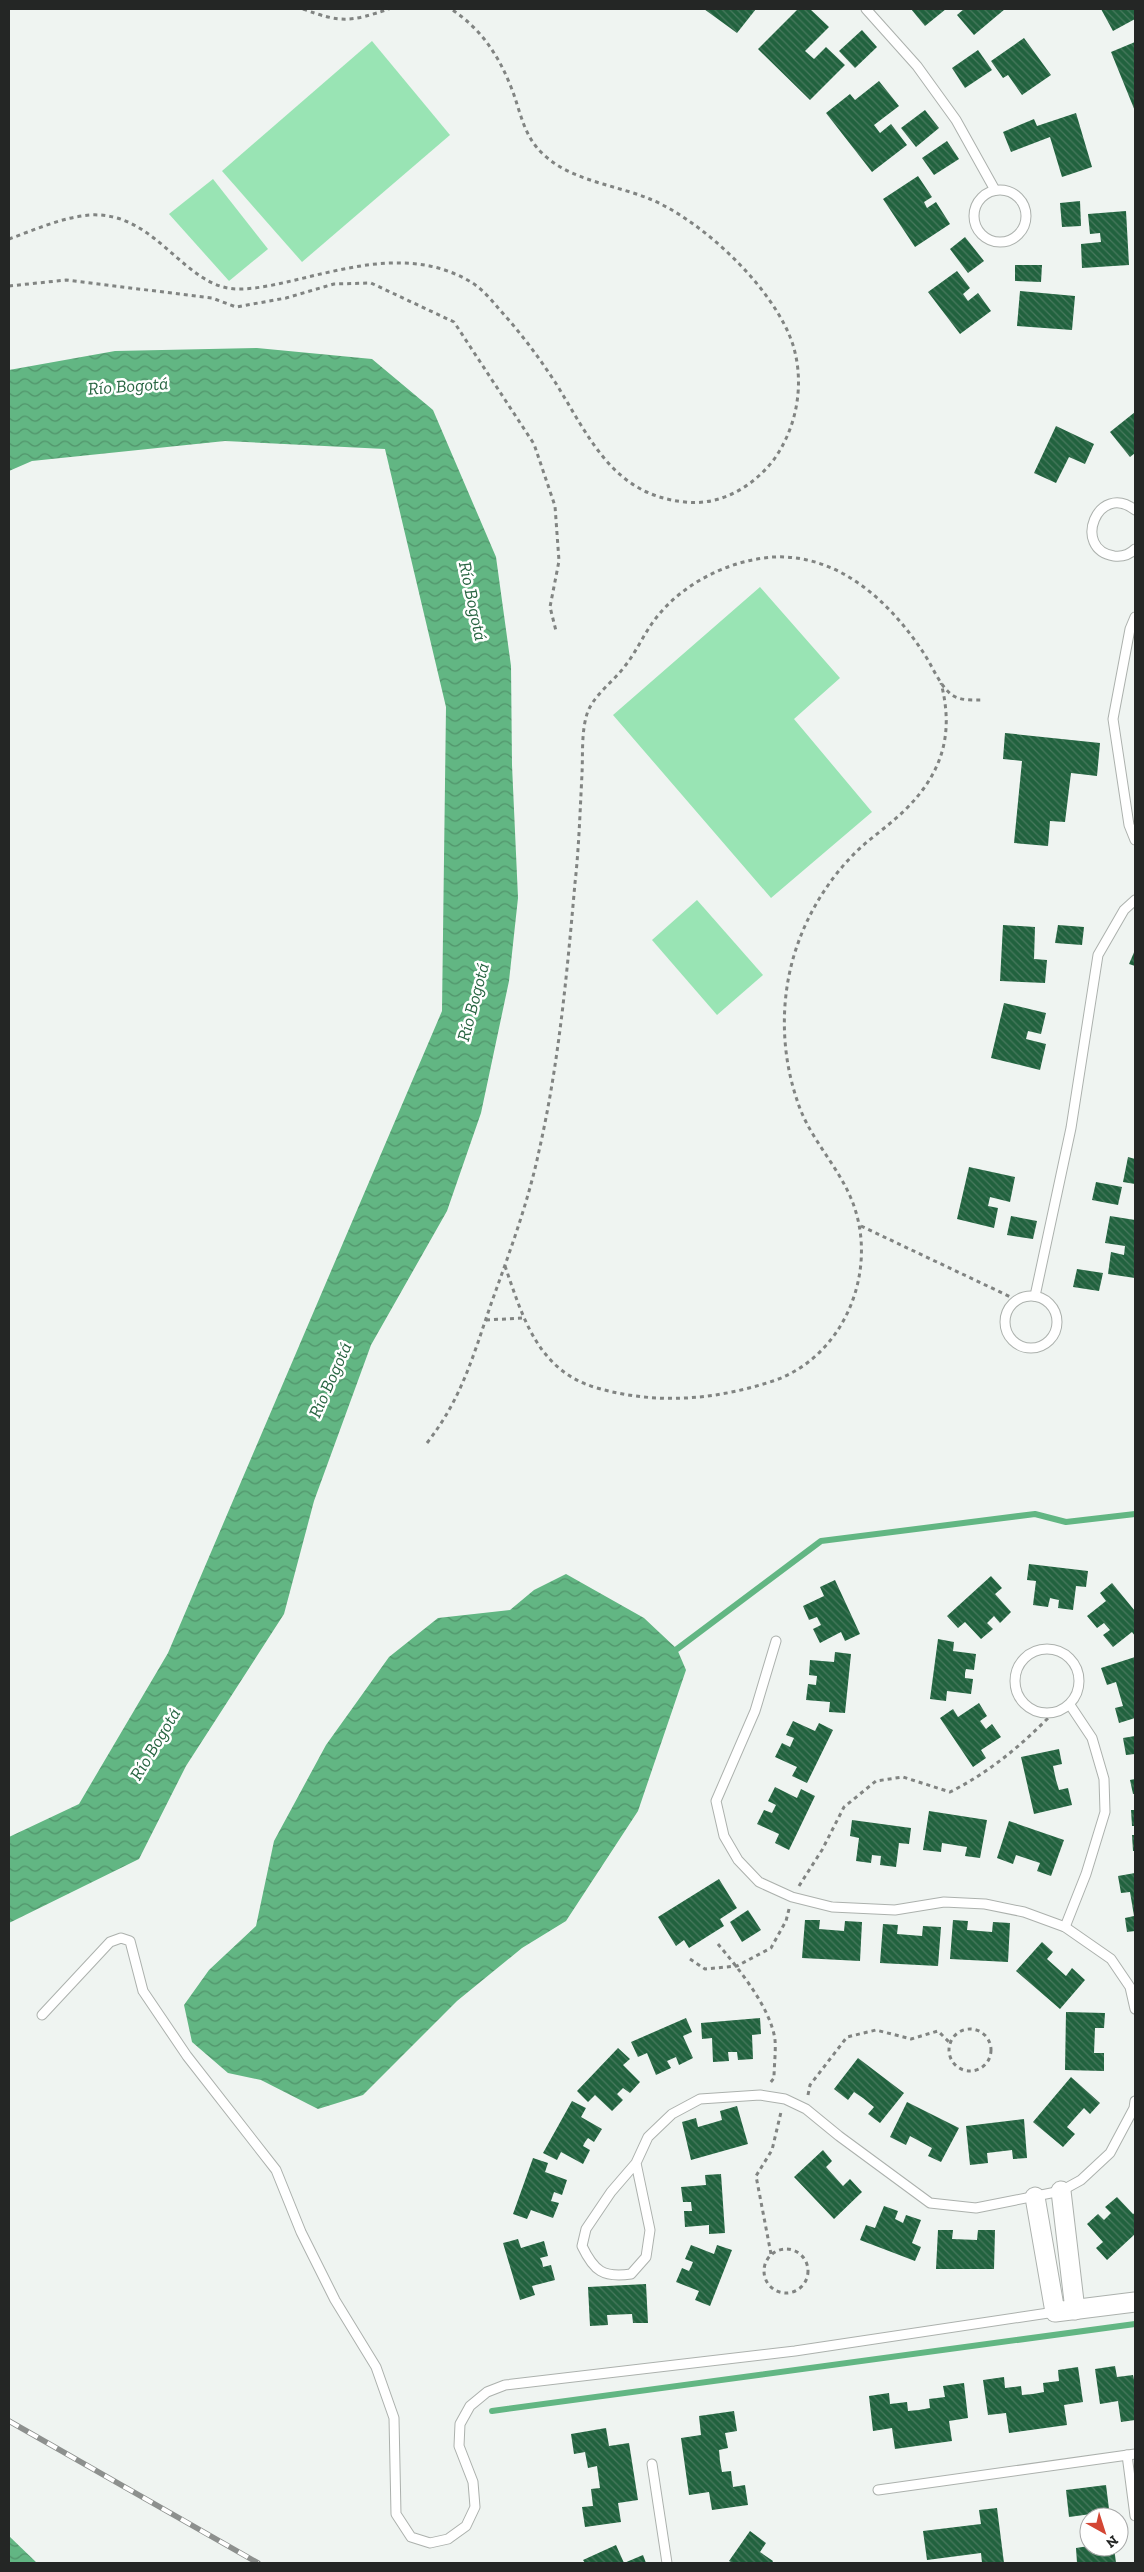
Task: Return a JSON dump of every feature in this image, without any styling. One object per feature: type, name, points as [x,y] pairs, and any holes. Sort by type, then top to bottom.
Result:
[{"type":"street","points":[[1061,2191],[1075,2310]]},
{"type":"street","points":[[1034,2197],[1056,2312],[1135,2302]]},
{"type":"lane","points":[[866,9],[917,66],[956,120],[995,190]]},
{"type":"lane","points":[[995,190],[1012,192],[1025,205],[1026,223],[1015,238],[1008,241],[991,241],[978,231],[975,223],[974,214],[980,199],[995,190]]},
{"type":"lane","points":[[1135,510],[1121,504],[1104,507],[1097,513],[1091,528],[1095,545],[1109,555],[1125,555],[1135,549]]},
{"type":"lane","points":[[1135,617],[1130,629],[1113,720],[1129,825],[1135,840]]},
{"type":"lane","points":[[1034,1296],[1071,1128],[1098,955],[1124,910],[1135,900]]},
{"type":"lane","points":[[1034,1296],[1051,1304],[1058,1320],[1052,1338],[1039,1348],[1022,1347],[1014,1343],[1005,1329],[1006,1313],[1017,1300],[1034,1296]]},
{"type":"lane","points":[[776,1641],[755,1710],[716,1801],[724,1836],[738,1860],[759,1882],[792,1897],[832,1907],[895,1910],[944,1902],[985,1904],[1024,1912],[1065,1927],[1111,1959],[1130,1987],[1135,2009]]},
{"type":"lane","points":[[1037,1650],[1057,1650],[1073,1661],[1080,1679],[1079,1688],[1070,1704],[1054,1713],[1044,1714],[1026,1706],[1016,1690],[1017,1670],[1028,1655],[1037,1650]]},
{"type":"lane","points":[[1065,1927],[1086,1874],[1105,1812],[1104,1779],[1092,1738],[1070,1704]]},
{"type":"lane","points":[[42,2015],[110,1942],[121,1938],[130,1941],[144,1992],[187,2056],[276,2170],[302,2232],[327,2283],[376,2367],[394,2418],[396,2514],[411,2536],[430,2543],[448,2539],[466,2526],[475,2507],[473,2482],[459,2446],[460,2424],[470,2406],[487,2392],[505,2385],[794,2351],[1056,2312]]},
{"type":"lane","points":[[636,2163],[650,2230],[646,2257],[631,2274],[618,2276],[600,2272],[589,2261],[582,2246],[586,2229],[611,2192],[636,2163],[648,2137],[672,2114],[700,2098],[760,2095],[785,2099],[806,2109],[839,2136],[930,2203],[976,2208],[1061,2191],[1081,2180],[1110,2153],[1134,2108],[1135,2101]]},
{"type":"lane","points":[[878,2490],[1131,2454],[1135,2516]]},
{"type":"lane","points":[[652,2464],[667,2563]]},
{"type":"path","points":[[303,9],[333,20],[362,18],[389,9]]},
{"type":"path","points":[[9,239],[90,215],[114,217],[145,230],[192,269],[213,283],[234,290],[263,287],[362,265],[395,261],[424,265],[449,272],[472,282],[524,336],[602,459],[632,483],[660,498],[689,503],[724,499],[747,485],[772,461],[789,430],[799,397],[798,369],[793,344],[768,300],[747,272],[712,237],[678,214],[650,199],[600,183],[558,166],[544,155],[529,139],[511,88],[496,57],[479,30],[451,9]]},
{"type":"path","points":[[9,286],[66,280],[212,298],[236,307],[286,298],[334,284],[371,283],[454,322],[534,444],[555,506],[559,561],[550,607],[556,631]]},
{"type":"path","points":[[427,1443],[455,1402],[486,1320],[539,1153],[552,1082],[568,958],[580,826],[584,728],[589,708],[597,696],[626,666],[658,615],[684,591],[707,577],[729,567],[774,557],[806,560],[822,565],[837,570],[862,585],[913,638],[941,681],[957,697],[966,700],[983,700]]},
{"type":"path","points":[[504,1265],[523,1318],[546,1357],[563,1373],[585,1384],[612,1392],[669,1399],[731,1394],[790,1374],[816,1356],[831,1339],[852,1303],[857,1287],[862,1256],[860,1226],[846,1187],[811,1133],[796,1098],[789,1075],[784,1032],[786,994],[795,952],[824,890],[860,848],[907,808],[934,771],[947,736],[948,721],[941,681]]},
{"type":"path","points":[[860,1226],[1017,1300]]},
{"type":"path","points":[[486,1320],[523,1318]]},
{"type":"path","points":[[690,1959],[705,1969],[737,1966],[771,1948],[786,1921],[792,1897],[822,1850],[844,1807],[876,1781],[903,1777],[950,1792],[978,1778],[1026,1742],[1054,1713]]},
{"type":"path","points":[[718,1944],[737,1966],[760,2002],[775,2038],[774,2078],[760,2095]]},
{"type":"path","points":[[806,2109],[810,2085],[847,2037],[876,2030],[911,2038],[938,2031],[950,2043],[950,2057],[958,2068],[973,2071],[985,2065],[988,2060],[989,2041],[980,2032],[966,2029],[954,2036],[950,2043]]},
{"type":"path","points":[[771,2254],[786,2249],[800,2253],[807,2264],[807,2277],[800,2288],[786,2293],[779,2292],[767,2282],[764,2268],[771,2254],[756,2176],[772,2150],[785,2099]]},
{"type":"shaded area","points":[[372,41],[450,135],[302,262],[222,171]]},
{"type":"shaded area","points":[[213,179],[268,249],[229,281],[169,214]]},
{"type":"shaded area","points":[[760,587],[840,678],[794,719],[872,812],[771,898],[613,715]]},
{"type":"shaded area","points":[[697,900],[763,975],[717,1015],[652,940]]},
{"type":"water","name":"Río Bogotá","points":[[257,348],[372,359],[433,410],[496,557],[511,666],[512,765],[518,898],[509,981],[481,1113],[447,1211],[371,1345],[314,1501],[284,1614],[186,1766],[139,1859],[9,1923],[9,1837],[79,1804],[168,1653],[442,1011],[446,707],[385,449],[225,441],[32,461],[9,471],[9,370],[115,351]]},
{"type":"water","points":[[566,1574],[644,1618],[677,1649],[686,1670],[638,1811],[566,1921],[522,1948],[457,2001],[363,2095],[318,2109],[261,2080],[228,2073],[192,2042],[184,2005],[209,1970],[256,1926],[274,1841],[326,1745],[389,1657],[438,1618],[510,1610],[534,1590]]},
{"type":"water","points":[[9,2536],[37,2563],[9,2563]]},
{"type":"building","points":[[704,9],[756,9],[737,33]]},
{"type":"building","points":[[798,9],[810,9],[829,27],[805,51],[814,59],[826,47],[845,65],[810,100],[758,49]]},
{"type":"building","points":[[911,9],[946,9],[925,26]]},
{"type":"building","points":[[964,9],[1005,9],[974,35],[957,15]]},
{"type":"building","points":[[1101,9],[1135,9],[1135,19],[1113,31]]},
{"type":"building","points":[[862,30],[877,47],[855,68],[839,51]]},
{"type":"building","points":[[1024,38],[1051,75],[1022,95],[1008,75],[1003,78],[991,61]]},
{"type":"building","points":[[1135,42],[1135,111],[1111,52]]},
{"type":"building","points":[[978,50],[992,70],[965,88],[952,68]]},
{"type":"building","points":[[879,81],[899,106],[874,125],[880,133],[891,124],[907,145],[872,172],[826,113],[850,94],[855,100]]},
{"type":"building","points":[[925,110],[939,128],[916,147],[901,128]]},
{"type":"building","points":[[1076,113],[1092,167],[1062,177],[1050,137],[1011,152],[1003,132],[1034,119],[1037,126]]},
{"type":"building","points":[[947,141],[959,159],[934,175],[922,158]]},
{"type":"building","points":[[918,176],[932,197],[924,202],[927,208],[936,202],[950,224],[915,247],[883,199]]},
{"type":"building","points":[[1080,201],[1081,226],[1062,227],[1060,203]]},
{"type":"building","points":[[1126,211],[1129,265],[1082,268],[1081,244],[1101,242],[1100,233],[1090,234],[1088,214]]},
{"type":"building","points":[[965,237],[984,261],[968,273],[950,249]]},
{"type":"building","points":[[1015,265],[1042,265],[1041,282],[1015,281]]},
{"type":"building","points":[[957,271],[970,288],[963,294],[968,301],[978,293],[991,311],[960,334],[928,292]]},
{"type":"building","points":[[1020,291],[1075,296],[1072,330],[1017,326]]},
{"type":"building","points":[[1135,412],[1135,453],[1130,457],[1110,432]]},
{"type":"building","points":[[1056,426],[1094,444],[1085,464],[1069,457],[1056,483],[1034,473]]},
{"type":"building","points":[[1005,733],[1100,743],[1097,776],[1071,773],[1065,822],[1050,821],[1048,846],[1014,843],[1022,761],[1003,759]]},
{"type":"building","points":[[1003,925],[1035,927],[1034,959],[1047,960],[1045,983],[1000,981]]},
{"type":"building","points":[[1058,925],[1084,927],[1082,945],[1055,943]]},
{"type":"building","points":[[1135,950],[1135,966],[1129,964]]},
{"type":"building","points":[[1004,1003],[1046,1013],[1041,1034],[1028,1031],[1026,1039],[1046,1044],[1040,1070],[991,1058]]},
{"type":"building","points":[[1128,1157],[1135,1159],[1135,1184],[1123,1182]]},
{"type":"building","points":[[969,1167],[1015,1177],[1010,1202],[990,1197],[988,1206],[998,1208],[994,1228],[957,1219]]},
{"type":"building","points":[[1096,1182],[1122,1187],[1118,1205],[1092,1200]]},
{"type":"building","points":[[1011,1216],[1037,1221],[1033,1239],[1007,1235]]},
{"type":"building","points":[[1110,1216],[1135,1220],[1135,1278],[1108,1274],[1111,1252],[1124,1255],[1125,1246],[1105,1243]]},
{"type":"building","points":[[1077,1269],[1103,1273],[1099,1291],[1073,1287]]},
{"type":"building","points":[[1029,1564],[1088,1571],[1086,1587],[1076,1586],[1073,1610],[1058,1608],[1059,1600],[1050,1598],[1048,1607],[1033,1605],[1036,1581],[1027,1580]]},
{"type":"building","points":[[991,1576],[1002,1588],[995,1594],[1011,1612],[1000,1623],[994,1616],[987,1623],[993,1629],[981,1639],[965,1622],[958,1628],[947,1616]]},
{"type":"building","points":[[835,1580],[860,1634],[845,1641],[841,1632],[820,1643],[813,1629],[821,1625],[817,1617],[809,1620],[803,1606],[824,1596],[820,1587]]},
{"type":"building","points":[[1112,1583],[1135,1611],[1135,1636],[1132,1632],[1113,1647],[1103,1635],[1110,1630],[1104,1623],[1097,1628],[1087,1616],[1106,1601],[1100,1593]]},
{"type":"building","points":[[938,1639],[954,1642],[953,1651],[976,1654],[974,1670],[966,1669],[965,1673],[965,1678],[973,1679],[971,1694],[947,1691],[946,1701],[930,1699]]},
{"type":"building","points":[[835,1652],[851,1654],[845,1713],[829,1712],[830,1702],[806,1700],[808,1684],[816,1685],[817,1676],[809,1675],[810,1660],[834,1662]]},
{"type":"building","points":[[1135,1657],[1135,1718],[1119,1723],[1115,1708],[1123,1706],[1116,1682],[1107,1685],[1101,1668]]},
{"type":"building","points":[[979,1703],[987,1716],[980,1721],[986,1729],[992,1724],[1001,1737],[981,1750],[986,1758],[973,1767],[940,1718],[953,1709],[958,1717]]},
{"type":"building","points":[[793,1721],[815,1731],[819,1723],[833,1730],[807,1783],[792,1776],[797,1767],[775,1757],[782,1743],[790,1747],[794,1738],[786,1735]]},
{"type":"building","points":[[1135,1736],[1135,1754],[1126,1755],[1123,1738]]},
{"type":"building","points":[[1059,1749],[1062,1764],[1053,1766],[1056,1780],[1059,1790],[1068,1788],[1072,1805],[1034,1814],[1021,1757]]},
{"type":"building","points":[[1135,1779],[1135,1794],[1133,1794],[1130,1780]]},
{"type":"building","points":[[775,1787],[797,1798],[801,1789],[815,1796],[789,1850],[775,1843],[779,1834],[757,1824],[764,1810],[772,1813],[776,1805],[768,1801]]},
{"type":"building","points":[[1131,1810],[1135,1810],[1135,1826],[1132,1826]]},
{"type":"building","points":[[929,1811],[987,1820],[980,1858],[965,1856],[967,1847],[942,1843],[941,1852],[923,1850]]},
{"type":"building","points":[[852,1820],[911,1828],[909,1844],[899,1843],[896,1867],[880,1865],[881,1856],[872,1855],[871,1863],[856,1861],[859,1838],[850,1836]]},
{"type":"building","points":[[1009,1821],[1064,1840],[1051,1876],[1037,1871],[1040,1863],[1016,1855],[1013,1864],[997,1858]]},
{"type":"building","points":[[1132,1835],[1135,1835],[1135,1851],[1133,1851]]},
{"type":"building","points":[[1135,1873],[1135,1931],[1127,1932],[1125,1918],[1134,1916],[1130,1892],[1121,1893],[1118,1876]]},
{"type":"building","points":[[719,1879],[737,1908],[720,1919],[724,1926],[689,1948],[684,1940],[676,1946],[658,1917]]},
{"type":"building","points":[[748,1910],[761,1930],[742,1942],[730,1922]]},
{"type":"building","points":[[805,1920],[820,1920],[819,1929],[844,1931],[845,1921],[862,1922],[860,1961],[802,1958]]},
{"type":"building","points":[[953,1920],[968,1921],[967,1930],[992,1932],[993,1922],[1010,1923],[1008,1962],[950,1959]]},
{"type":"building","points":[[883,1924],[898,1925],[897,1934],[922,1936],[923,1926],[941,1927],[938,1966],[880,1963]]},
{"type":"building","points":[[1042,1942],[1053,1952],[1047,1959],[1066,1976],[1072,1968],[1085,1980],[1060,2009],[1016,1971]]},
{"type":"building","points":[[1066,2012],[1105,2013],[1104,2028],[1095,2028],[1094,2053],[1104,2053],[1104,2071],[1065,2070]]},
{"type":"building","points":[[686,2018],[692,2032],[683,2036],[693,2058],[679,2065],[676,2057],[667,2061],[671,2068],[656,2075],[647,2053],[638,2057],[631,2042]]},
{"type":"building","points":[[760,2018],[761,2034],[752,2035],[753,2059],[738,2060],[737,2052],[728,2052],[729,2061],[713,2062],[712,2038],[702,2039],[701,2023]]},
{"type":"building","points":[[618,2048],[630,2059],[623,2065],[640,2082],[630,2093],[623,2088],[617,2094],[623,2100],[612,2111],[595,2095],[588,2102],[577,2091]]},
{"type":"building","points":[[858,2058],[904,2093],[880,2123],[868,2114],[874,2107],[863,2098],[854,2092],[848,2100],[834,2089]]},
{"type":"building","points":[[1071,2077],[1100,2103],[1090,2114],[1084,2108],[1067,2127],[1075,2134],[1063,2147],[1033,2122]]},
{"type":"building","points":[[572,2101],[586,2108],[581,2117],[602,2129],[594,2142],[588,2138],[585,2142],[583,2146],[590,2150],[583,2164],[561,2152],[557,2160],[543,2153]]},
{"type":"building","points":[[907,2102],[959,2128],[941,2162],[928,2156],[932,2148],[910,2136],[906,2145],[890,2137]]},
{"type":"building","points":[[737,2106],[748,2144],[691,2160],[682,2122],[696,2118],[698,2127],[712,2123],[722,2120],[720,2111]]},
{"type":"building","points":[[1024,2119],[1027,2158],[1013,2159],[1012,2150],[987,2153],[988,2163],[970,2165],[966,2126]]},
{"type":"building","points":[[823,2150],[832,2161],[826,2167],[843,2186],[850,2179],[862,2192],[834,2219],[794,2177]]},
{"type":"building","points":[[533,2158],[548,2163],[545,2172],[567,2180],[562,2195],[554,2192],[551,2201],[559,2203],[553,2218],[531,2210],[527,2219],[513,2214]]},
{"type":"building","points":[[721,2174],[725,2233],[709,2234],[709,2225],[685,2227],[684,2211],[692,2211],[691,2202],[683,2202],[681,2187],[706,2185],[705,2175]]},
{"type":"building","points":[[1117,2197],[1133,2214],[1135,2213],[1135,2234],[1107,2260],[1096,2248],[1103,2242],[1087,2224],[1098,2214],[1104,2220],[1111,2213],[1105,2207]]},
{"type":"building","points":[[884,2206],[898,2211],[895,2219],[903,2223],[906,2215],[921,2220],[912,2243],[921,2247],[915,2261],[860,2240],[866,2225],[875,2228]]},
{"type":"building","points":[[938,2230],[953,2230],[952,2239],[977,2240],[978,2230],[995,2230],[994,2269],[936,2269]]},
{"type":"building","points":[[518,2239],[521,2248],[544,2241],[548,2256],[540,2258],[543,2267],[551,2265],[555,2280],[532,2286],[535,2295],[520,2300],[503,2243]]},
{"type":"building","points":[[691,2245],[714,2254],[717,2245],[732,2250],[710,2306],[695,2300],[699,2291],[676,2282],[682,2268],[689,2271],[691,2267],[693,2262],[685,2259]]},
{"type":"building","points":[[646,2284],[648,2323],[633,2323],[632,2314],[607,2315],[608,2325],[590,2326],[588,2287]]},
{"type":"building","points":[[1115,2366],[1117,2377],[1133,2375],[1135,2384],[1135,2420],[1121,2422],[1118,2401],[1100,2404],[1095,2369]]},
{"type":"building","points":[[1078,2367],[1083,2402],[1064,2405],[1067,2425],[1009,2433],[1006,2413],[988,2415],[983,2380],[1004,2377],[1005,2388],[1021,2386],[1022,2395],[1033,2394],[1044,2392],[1043,2383],[1059,2381],[1058,2370]]},
{"type":"building","points":[[964,2383],[968,2418],[949,2421],[952,2441],[895,2449],[892,2428],[873,2431],[869,2396],[889,2393],[890,2404],[907,2402],[908,2411],[919,2410],[930,2408],[929,2399],[945,2397],[943,2386]]},
{"type":"building","points":[[734,2411],[737,2431],[725,2433],[728,2448],[719,2450],[720,2461],[722,2472],[731,2471],[733,2487],[745,2485],[748,2505],[712,2510],[709,2492],[689,2495],[681,2438],[701,2435],[699,2416]]},
{"type":"building","points":[[606,2428],[609,2446],[629,2443],[638,2500],[618,2503],[621,2522],[585,2527],[582,2507],[593,2506],[591,2489],[600,2488],[597,2466],[588,2468],[585,2452],[574,2454],[571,2434]]},
{"type":"building","points":[[1106,2485],[1109,2507],[1079,2507],[1079,2516],[1069,2517],[1066,2490]]},
{"type":"building","points":[[997,2508],[1004,2563],[982,2563],[981,2553],[927,2560],[923,2531],[981,2524],[979,2510]]},
{"type":"building","points":[[750,2531],[766,2543],[760,2552],[773,2561],[772,2563],[733,2563],[729,2561]]},
{"type":"building","points":[[616,2545],[624,2563],[585,2563],[583,2560]]},
{"type":"building","points":[[1076,2548],[1079,2548],[1079,2557],[1115,2557],[1116,2563],[1077,2563]]},
{"type":"building","points":[[643,2555],[646,2563],[624,2563]]},
{"type":"waterway","points":[[677,1649],[821,1541],[1035,1514],[1066,1522],[1135,1514]]},
{"type":"waterway","points":[[492,2411],[1135,2324]]},
{"type":"railway","points":[[9,2421],[258,2563]]}]
